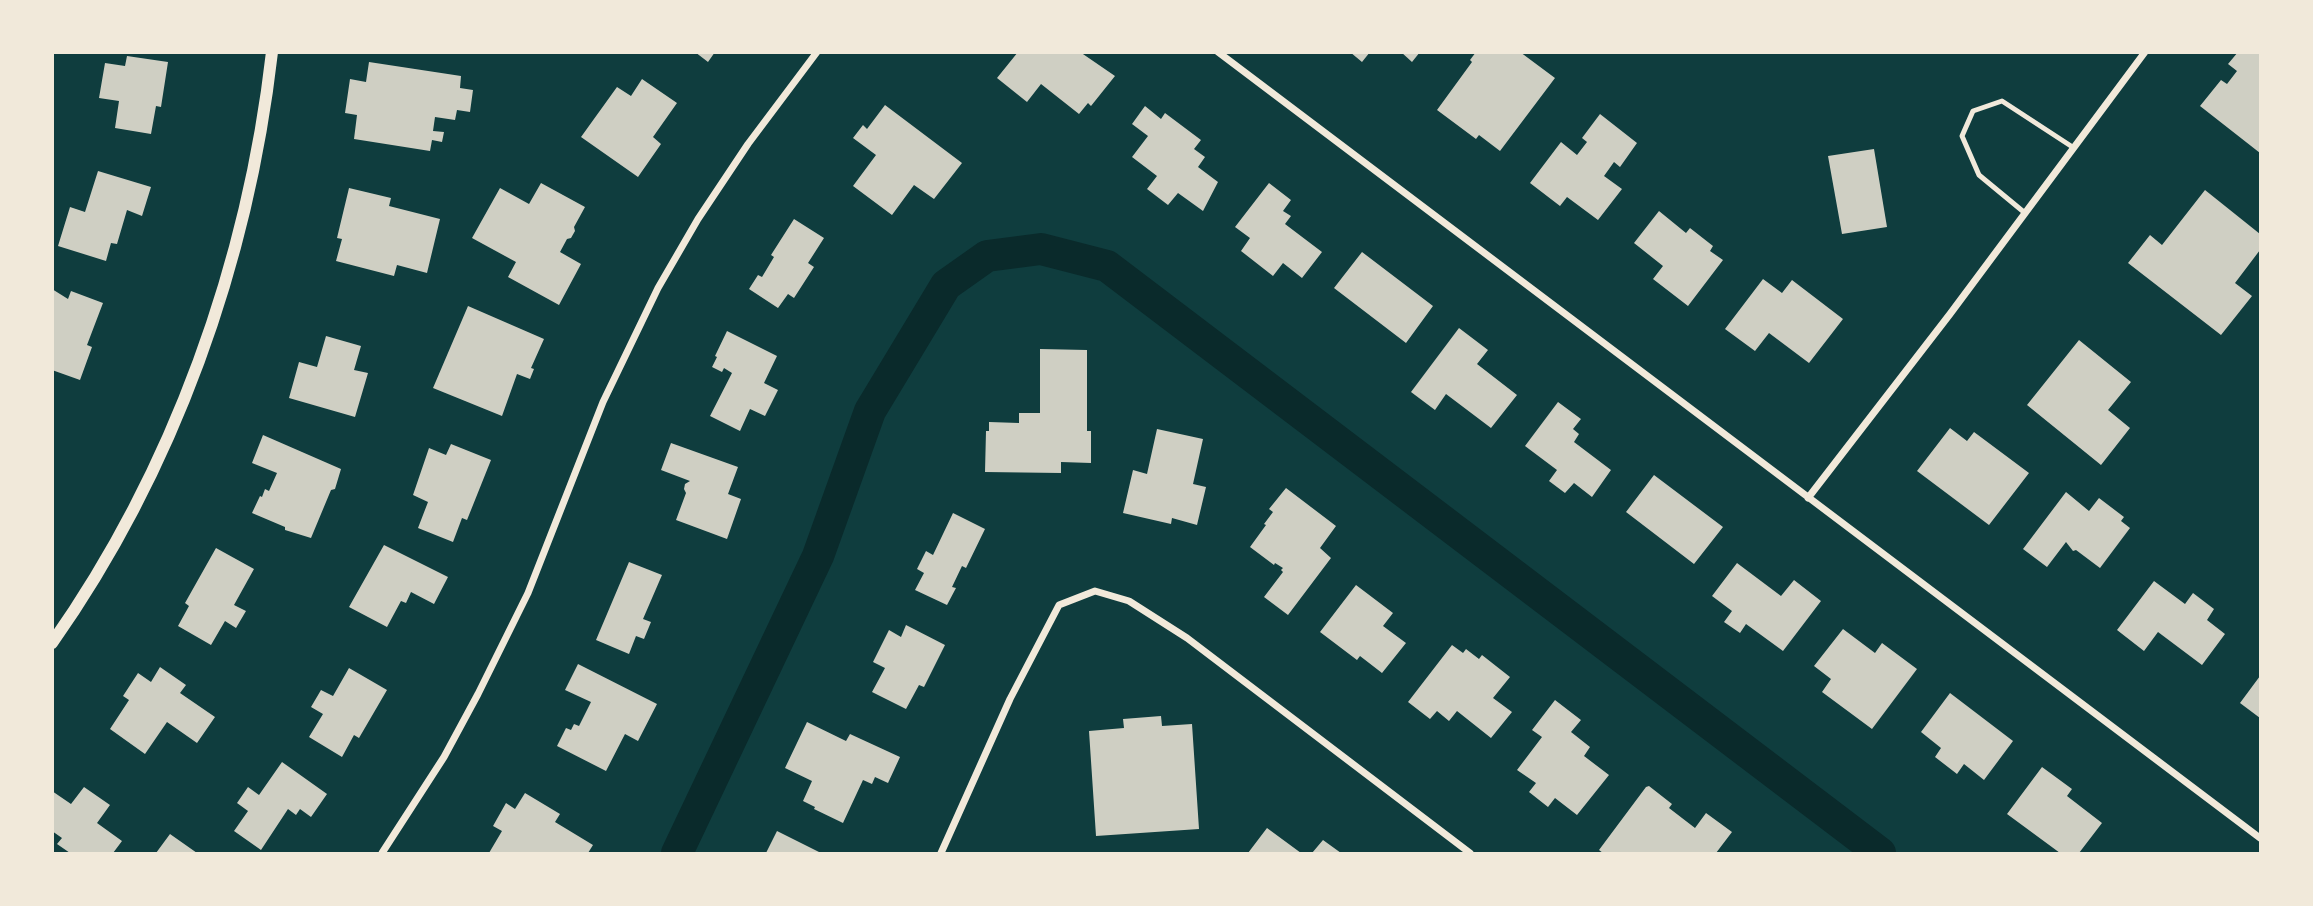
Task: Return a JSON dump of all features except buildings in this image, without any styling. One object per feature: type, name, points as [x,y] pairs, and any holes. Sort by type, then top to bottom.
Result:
[{"type":"street","points":[[52,643],[129,518],[155,465],[198,363],[216,312],[245,208],[266,100],[272,52]]},
{"type":"street","points":[[382,853],[444,757],[528,593],[603,402],[658,288],[698,219],[748,144],[817,52]]},
{"type":"street","points":[[1217,52],[2260,838]]},
{"type":"street","points":[[1808,498],[2145,52]]},
{"type":"street","points":[[941,853],[1010,699],[1059,605],[1095,591],[1129,601],[1186,638],[1470,853]]},
{"type":"lane","points":[[2025,213],[1979,175],[1962,136],[1973,111],[2002,100],[2074,148]]},
{"type":"waterway","points":[[677,853],[818,556],[870,411],[946,285],[987,256],[1041,249],[1107,266],[1880,853]]}]
